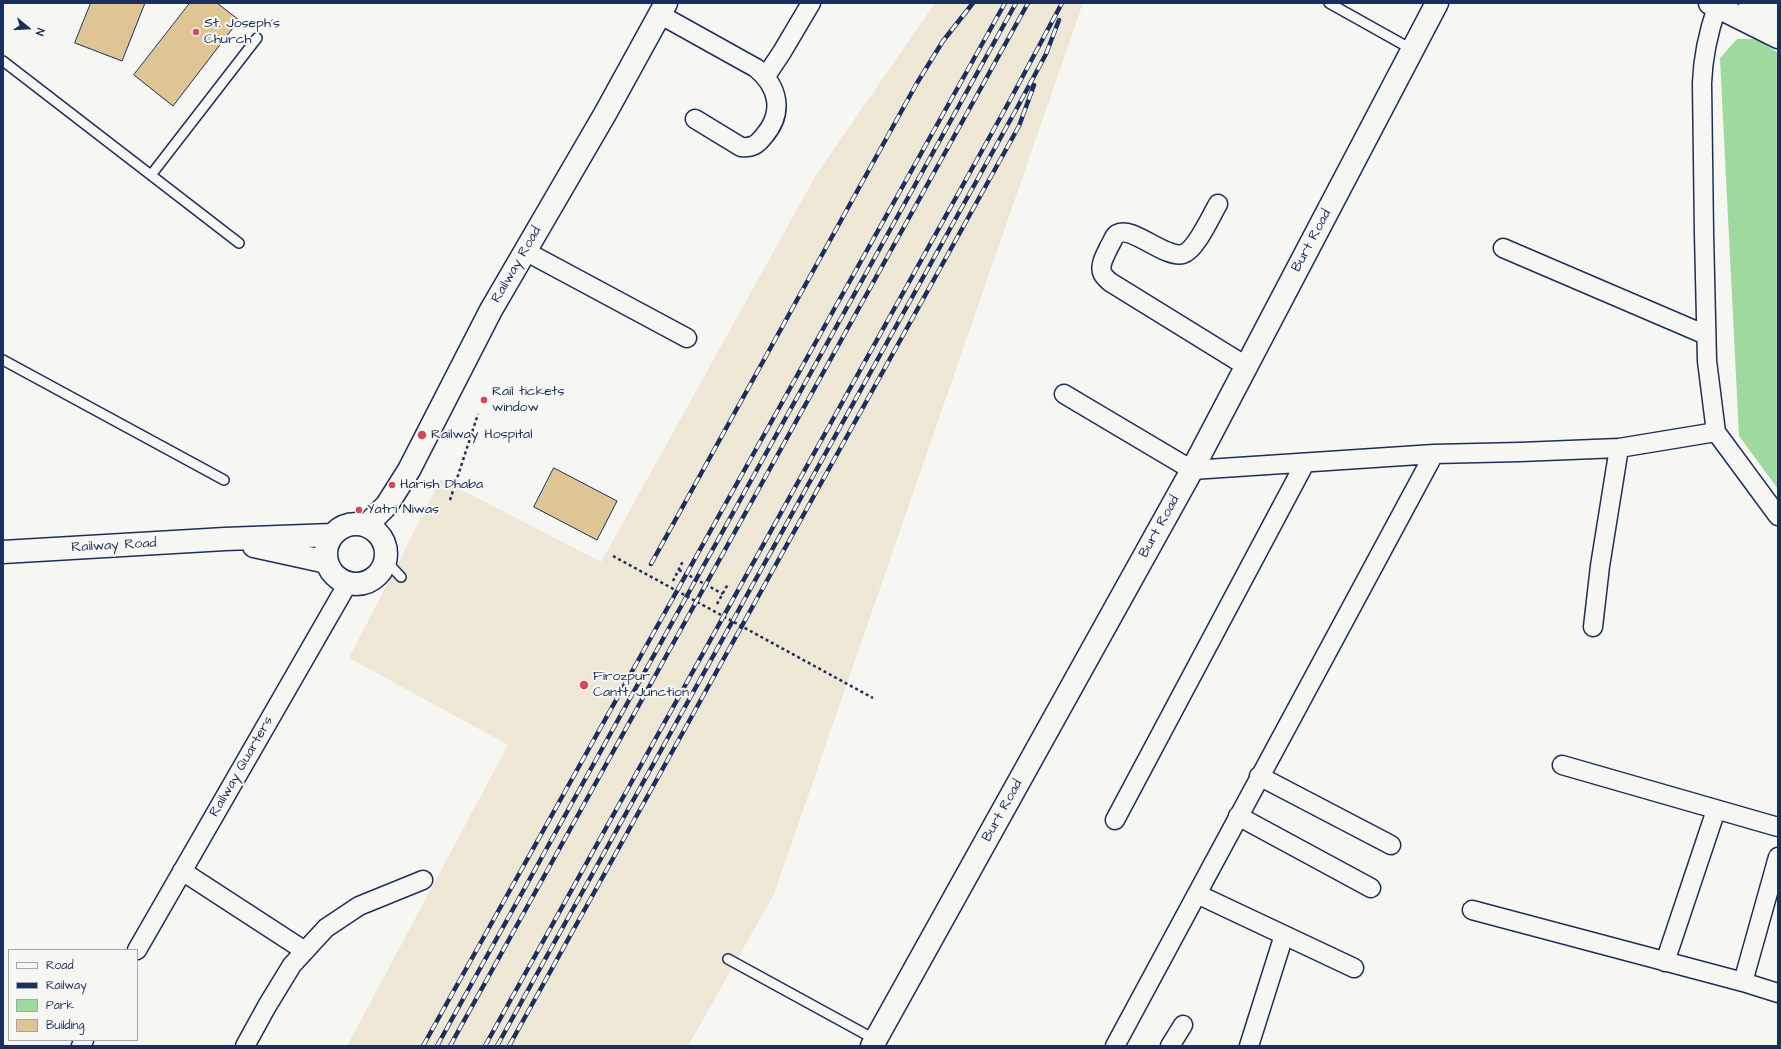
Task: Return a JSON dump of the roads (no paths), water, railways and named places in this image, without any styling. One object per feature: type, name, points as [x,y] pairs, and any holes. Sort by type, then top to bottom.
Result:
[{"type":"main road","name":"Burt Road","points":[[874,1043],[1192,470],[1437,3]]},
{"type":"main road","points":[[1750,3],[1778,17]]},
{"type":"main road","points":[[1714,5],[1778,37]]},
{"type":"main road","name":"Railway Road","points":[[367,525],[387,504],[409,470],[491,310],[605,114],[662,9]]},
{"type":"main road","points":[[348,524],[367,525],[380,533],[386,546],[386,561],[377,576],[363,583],[348,583],[336,576],[327,562],[326,549],[332,535],[348,524]]},
{"type":"main road","name":"Railway Road","points":[[3,552],[225,539],[332,535]]},
{"type":"main road","name":"Railway Road","points":[[225,539],[327,562]]},
{"type":"street","points":[[766,76],[811,3]]},
{"type":"street","points":[[1714,5],[1703,58],[1704,234],[1707,361],[1716,432],[1778,516]]},
{"type":"street","points":[[662,9],[756,68],[766,76],[773,88],[777,104],[776,116],[770,130],[757,145],[749,148],[741,147],[696,119]]},
{"type":"street","points":[[1218,204],[1194,245],[1188,252],[1182,254],[1172,253],[1122,232],[1116,235],[1103,260],[1101,269],[1103,276],[1110,282],[1246,366]]},
{"type":"street","points":[[1503,248],[1706,335]]},
{"type":"street","points":[[526,251],[687,338]]},
{"type":"street","points":[[1064,394],[1192,470],[1305,464],[1434,454],[1619,448],[1716,432]]},
{"type":"street","points":[[1593,627],[1603,546],[1619,448]]},
{"type":"street","points":[[1115,1046],[1259,776],[1434,454]]},
{"type":"street","points":[[1115,820],[1305,464]]},
{"type":"street","name":"Railway Quarters","points":[[137,949],[348,583]]},
{"type":"street","points":[[1562,765],[1778,827]]},
{"type":"street","points":[[1259,776],[1391,845]]},
{"type":"street","points":[[1665,962],[1716,810]]},
{"type":"street","points":[[1238,816],[1371,888]]},
{"type":"street","points":[[1743,982],[1778,857]]},
{"type":"street","points":[[182,871],[305,950]]},
{"type":"street","points":[[245,1046],[292,965],[326,928],[360,906],[423,880]]},
{"type":"street","points":[[1197,894],[1354,968]]},
{"type":"street","points":[[1472,910],[1743,982],[1778,993]]},
{"type":"street","points":[[1249,1046],[1284,935]]},
{"type":"street","points":[[1170,1046],[1183,1025]]},
{"type":"lane","points":[[1329,3],[1413,50]]},
{"type":"lane","points":[[151,175],[257,38]]},
{"type":"lane","points":[[3,61],[239,243]]},
{"type":"lane","points":[[5,365],[224,480]]},
{"type":"lane","points":[[386,561],[401,577]]},
{"type":"lane","points":[[728,959],[874,1043]]},
{"type":"railway","points":[[651,564],[917,83],[943,41],[973,3]]},
{"type":"railway","points":[[423,1046],[1005,3]]},
{"type":"railway","points":[[437,1046],[1016,3]]},
{"type":"railway","points":[[450,1046],[1028,3]]},
{"type":"railway","points":[[485,1046],[1009,102],[1062,3]]},
{"type":"railway","points":[[497,1046],[1017,108],[1046,54],[1059,20]]},
{"type":"railway","points":[[509,1046],[1019,126],[1034,85]]},
{"type":"place","name":"St. Joseph's Church","points":[[196,32]]},
{"type":"place","name":"Rail tickets window","points":[[484,400]]},
{"type":"place","name":"Railway Hospital","points":[[422,435]]},
{"type":"place","name":"Harish Dhaba","points":[[392,485]]},
{"type":"place","name":"Yatri Niwas","points":[[359,510]]},
{"type":"place","name":"Firozpur Cantt. Junction","points":[[584,685]]}]
